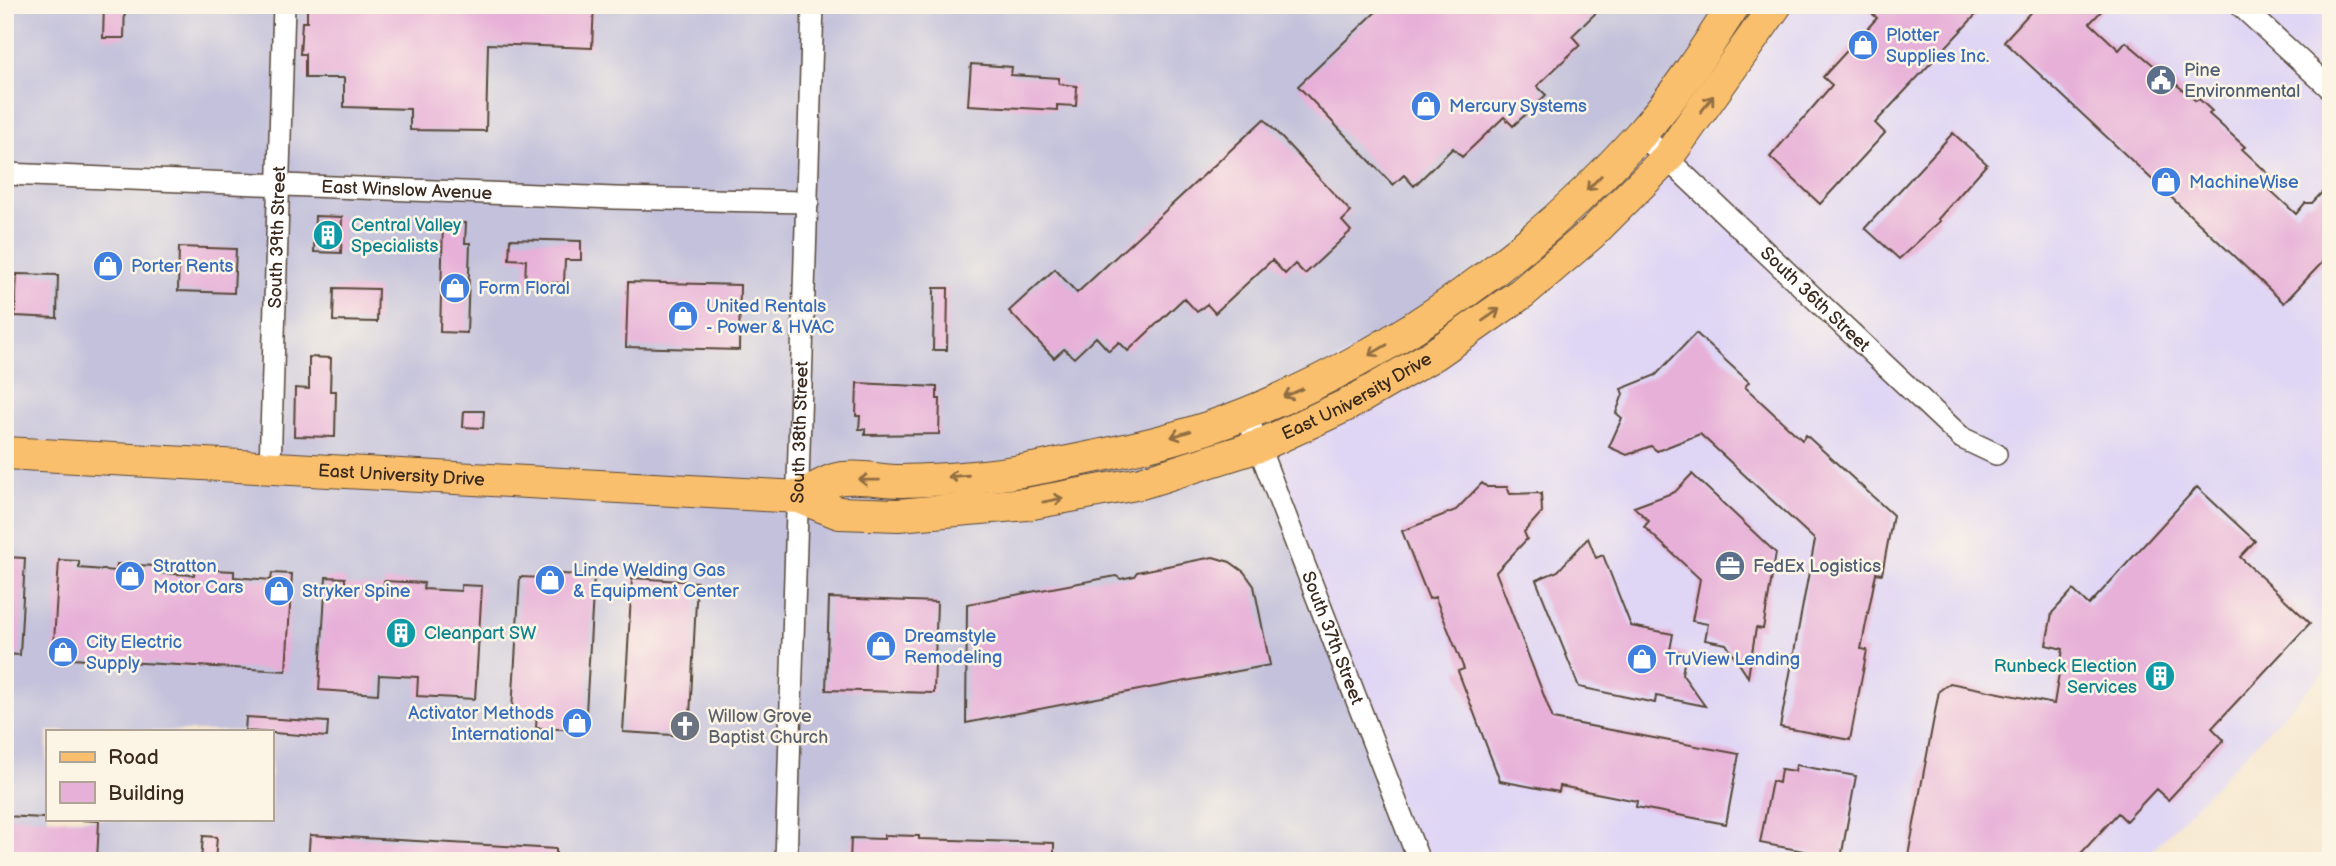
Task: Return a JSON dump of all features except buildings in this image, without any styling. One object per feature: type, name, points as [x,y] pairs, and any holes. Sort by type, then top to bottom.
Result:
[{"type":"main road","name":"East University Drive","points":[[799,497],[836,479],[903,481],[1020,472],[1131,450],[1246,414],[1340,372],[1416,328],[1528,243],[1580,198],[1641,134],[1703,53],[1734,5]]},
{"type":"main road","name":"East University Drive","points":[[5,453],[799,497],[839,513],[874,515],[1027,505],[1141,483],[1259,446],[1349,404],[1435,354],[1522,293],[1591,234],[1667,158],[1776,5]]},
{"type":"street","name":"South 39th Street","points":[[270,468],[284,5]]},
{"type":"street","name":"South 38th Street","points":[[786,861],[813,5]]},
{"type":"street","points":[[2240,5],[2331,89]]},
{"type":"street","name":"South 36th Street","points":[[1641,134],[1962,438],[1996,454]]},
{"type":"street","name":"East Winslow Avenue","points":[[5,174],[278,187],[808,202]]},
{"type":"street","name":"South 37th Street","points":[[1246,414],[1419,861]]},
{"type":"shaded area","points":[[5,5],[1734,5],[1703,53],[1507,260],[1246,414],[1419,861],[5,861]]},
{"type":"shaded area","points":[[1734,5],[2331,5],[2331,665],[2142,861],[1419,861],[1246,414]]},
{"type":"place","name":"Plotter Supplies Inc.","points":[[1863,45]]},
{"type":"place","name":"Pine Environmental","points":[[2161,80]]},
{"type":"place","name":"Mercury Systems","points":[[1426,106]]},
{"type":"place","name":"MachineWise","points":[[2166,182]]},
{"type":"place","name":"Central Valley Specialists","points":[[328,235]]},
{"type":"place","name":"Porter Rents","points":[[108,266]]},
{"type":"place","name":"Form Floral","points":[[455,288]]},
{"type":"place","name":"United Rentals - Power & HVAC","points":[[683,316]]},
{"type":"place","name":"FedEx Logistics","points":[[1730,566]]},
{"type":"place","name":"Stratton Motor Cars","points":[[130,576]]},
{"type":"place","name":"Linde Welding Gas & Equipment Center","points":[[550,580]]},
{"type":"place","name":"Stryker Spine","points":[[279,591]]},
{"type":"place","name":"Cleanpart SW","points":[[401,633]]},
{"type":"place","name":"Dreamstyle Remodeling","points":[[881,646]]},
{"type":"place","name":"City Electric Supply","points":[[63,652]]},
{"type":"place","name":"TruView Lending","points":[[1642,659]]},
{"type":"place","name":"Runbeck Election Services","points":[[2160,676]]},
{"type":"place","name":"Activator Methods International","points":[[577,723]]},
{"type":"place","name":"Willow Grove Baptist Church","points":[[685,726]]}]
